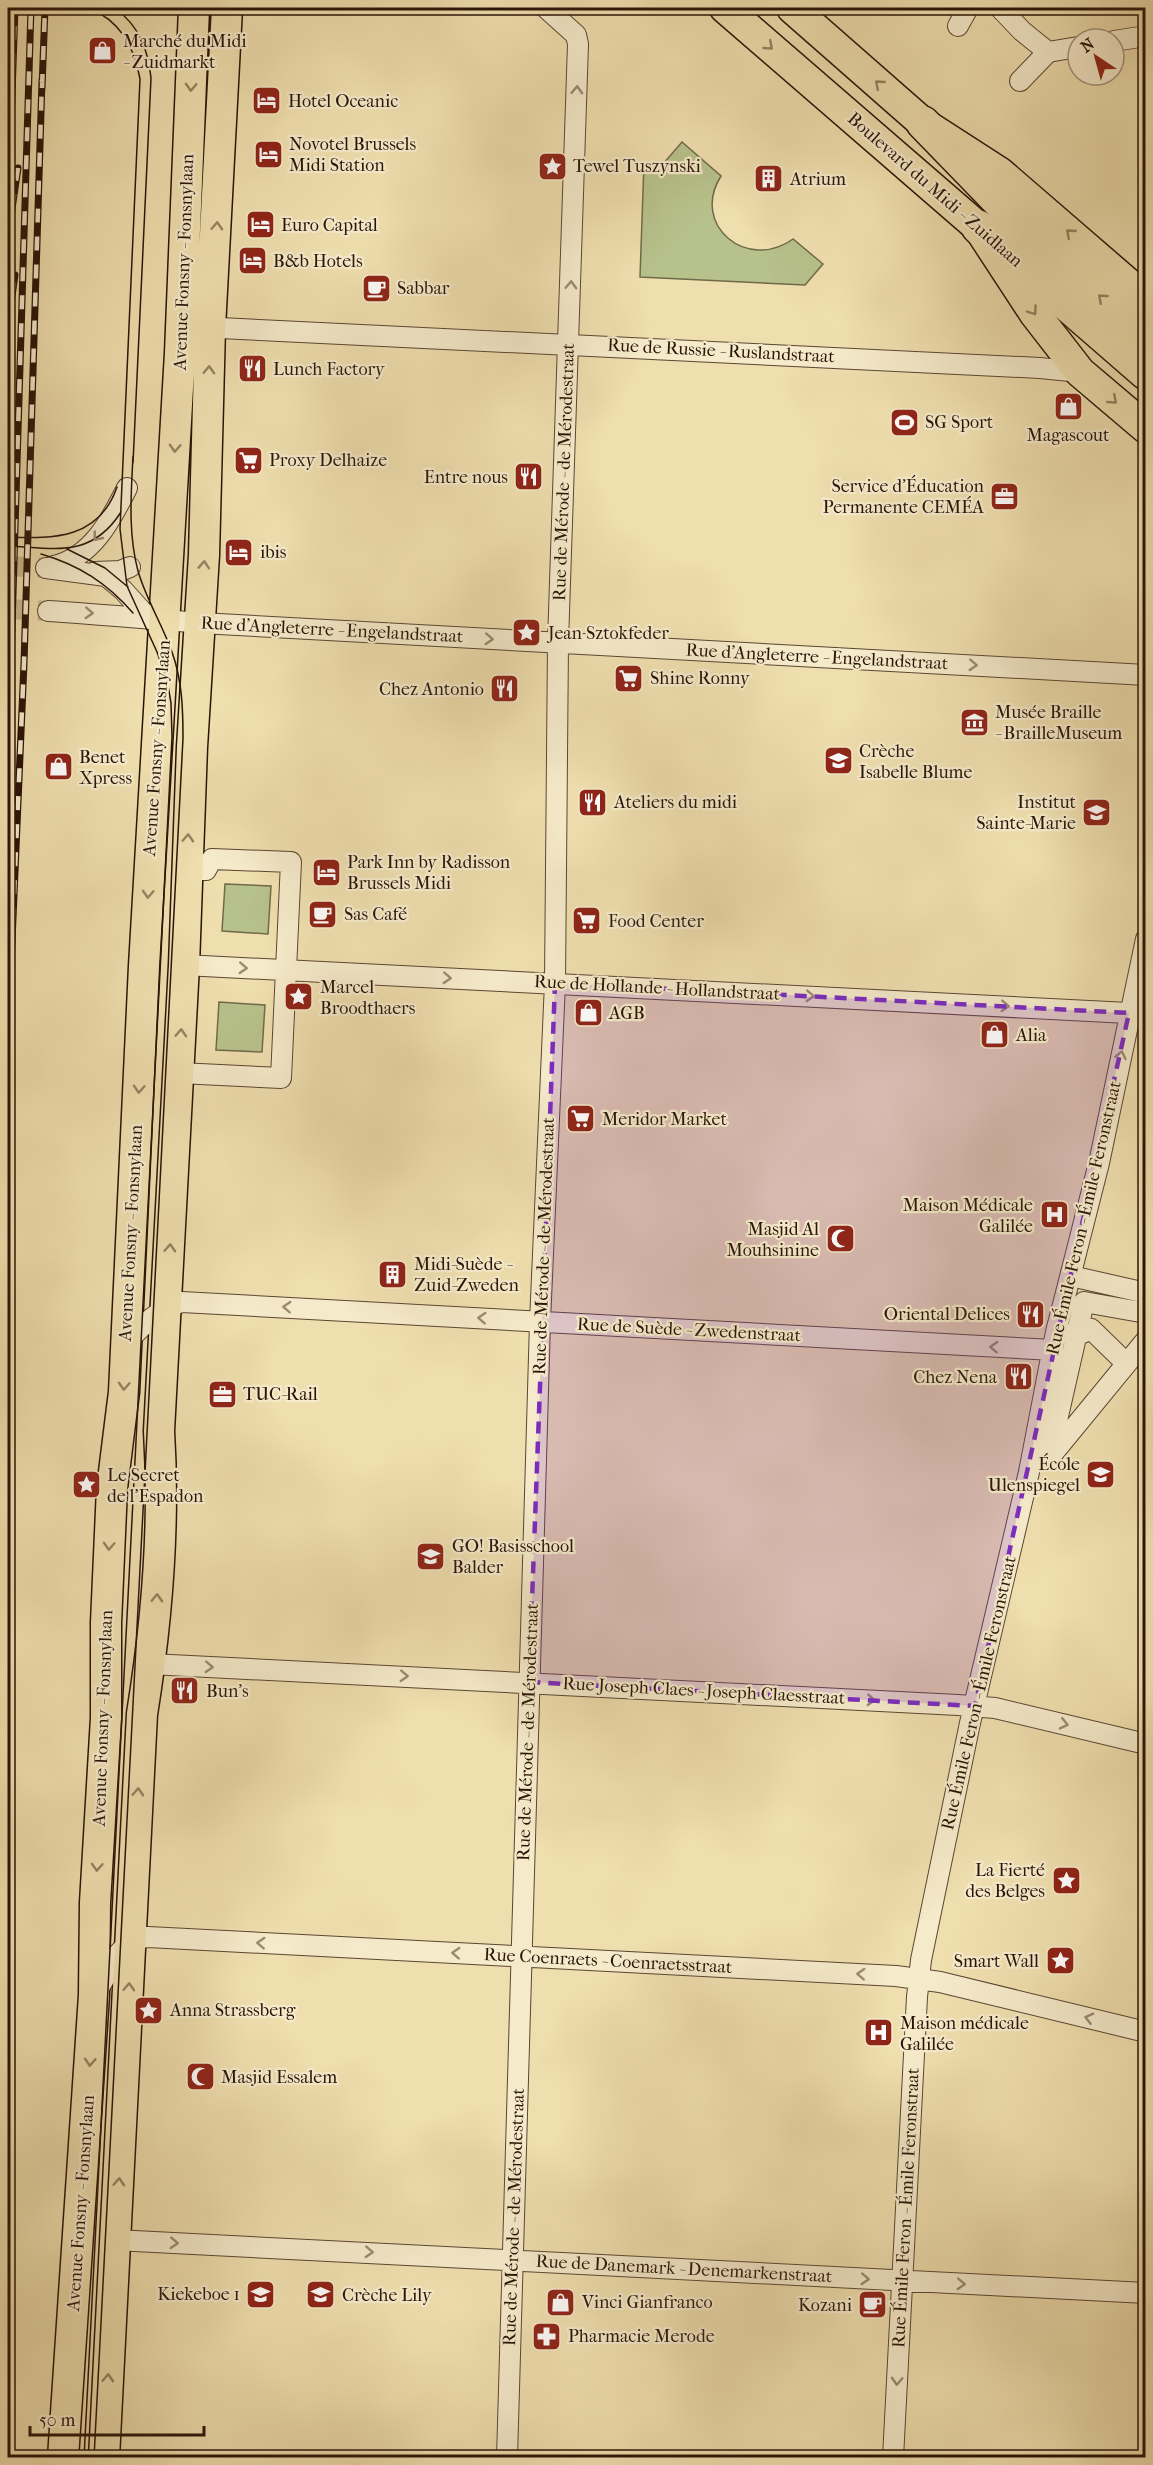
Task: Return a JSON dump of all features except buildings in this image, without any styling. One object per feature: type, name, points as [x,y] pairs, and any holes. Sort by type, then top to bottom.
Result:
[{"type":"highway","name":"Boulevard du Midi - Zuidlaan","points":[[923,123],[1023,226],[1146,337]]},
{"type":"highway","name":"Boulevard du Midi - Zuidlaan","points":[[978,227],[1146,373]]},
{"type":"main road","name":"Avenue Fonsny - Fonsnylaan","points":[[63,2457],[94,1995],[95,1903],[106,1718],[106,1623],[112,1499],[124,1392],[157,620],[181,326],[194,8]]},
{"type":"main road","name":"Avenue Fonsny - Fonsnylaan","points":[[104,2457],[142,1714],[150,1664],[158,1567],[162,1480],[159,1431],[204,555],[210,328],[227,8]]},
{"type":"main road","name":"Boulevard du Midi - Zuidlaan","points":[[724,8],[978,227]]},
{"type":"main road","name":"Boulevard du Midi - Zuidlaan","points":[[792,8],[923,123],[999,172],[1146,299]]},
{"type":"main road","points":[[978,227],[1035,314],[1080,372],[1146,428]]},
{"type":"street","name":"Rue de Mérode - de Mérodestraat","points":[[507,2457],[540,1322],[555,983],[558,642],[578,44],[576,34],[546,8]]},
{"type":"street","points":[[958,26],[968,8]]},
{"type":"street","points":[[1000,8],[1022,31],[1048,52]]},
{"type":"street","points":[[1126,39],[1146,36]]},
{"type":"street","points":[[1020,81],[1048,52],[1066,49]]},
{"type":"street","name":"Rue de Russie - Ruslandstraat","points":[[181,326],[1040,368],[1080,372]]},
{"type":"street","points":[[127,488],[111,519],[82,555],[68,563],[46,568],[106,576],[157,620]]},
{"type":"street","points":[[86,572],[120,571],[130,567]]},
{"type":"street","name":"Rue d'Angleterre - Engelandstraat","points":[[48,611],[130,615],[157,620],[200,623],[1146,675]]},
{"type":"street","points":[[179,1073],[281,1078],[291,862],[212,859],[206,870],[200,870]]},
{"type":"street","name":"Rue Émile Feron - Émile Feronstraat","points":[[892,2457],[919,1979],[975,1706],[1029,1472],[1053,1350],[1098,1163],[1146,939]]},
{"type":"street","name":"Rue de Hollande - Hollandstraat","points":[[184,965],[1130,1012]]},
{"type":"street","points":[[1071,1276],[1146,1293]]},
{"type":"street","name":"Rue de Suède - Zwedenstraat","points":[[126,1343],[141,1327],[166,1307],[189,1302],[1053,1350]]},
{"type":"street","points":[[1146,1313],[1084,1302],[1048,1461],[1146,1341]]},
{"type":"street","points":[[1078,1333],[1126,1363]]},
{"type":"street","name":"Rue Joseph Claes - Joseph Claesstraat","points":[[150,1664],[975,1706],[995,1708],[1146,1744]]},
{"type":"street","name":"Rue Coenraets - Coenraetsstraat","points":[[132,1939],[148,1937],[896,1976],[940,1982],[1146,2032]]},
{"type":"street","points":[[94,1995],[119,1953],[132,1939]]},
{"type":"street","name":"Rue de Danemark - Denemarkenstraat","points":[[115,2240],[513,2259],[1146,2294]]},
{"type":"highlighted area","points":[[555,983],[1129,1013],[975,1706],[529,1682]]},
{"type":"green space","points":[[682,142],[721,176],[713,194],[713,211],[718,226],[728,238],[742,246],[758,250],[775,248],[793,239],[823,264],[805,285],[640,277],[644,163],[663,164]]},
{"type":"green space","points":[[225,884],[271,886],[268,934],[222,931]]},
{"type":"green space","points":[[219,1002],[265,1005],[262,1052],[216,1050]]},
{"type":"tunnel","points":[[8,566],[46,568]]},
{"type":"tunnel","points":[[8,609],[48,611]]},
{"type":"tram line","points":[[84,2458],[172,737],[171,703],[167,680],[127,586],[120,529],[140,79],[134,56],[124,36],[109,20],[88,8]]},
{"type":"tram line","points":[[115,8],[130,22],[141,39],[151,78],[133,463]]},
{"type":"tram line","points":[[94,2458],[183,738],[178,673],[168,642],[141,581],[135,557],[131,514],[133,456]]},
{"type":"tram line","points":[[8,537],[58,536],[87,526],[99,517],[109,504],[117,487]]},
{"type":"tram line","points":[[8,546],[56,549],[84,544],[109,527],[121,512]]},
{"type":"tram line","points":[[67,549],[105,568],[128,587]]},
{"type":"tram line","points":[[41,554],[55,558],[92,576],[133,613]]},
{"type":"railway","points":[[9,180],[15,8]]},
{"type":"railway","points":[[8,757],[31,8]]},
{"type":"railway","points":[[42,88],[45,8]]},
{"type":"railway","points":[[8,1034],[24,663],[42,80]]},
{"type":"railway","points":[[8,236],[18,168]]},
{"type":"railway","points":[[8,324],[15,275]]},
{"type":"place","name":"Marché du Midi - Zuidmarkt","points":[[102,51]]},
{"type":"place","name":"Hotel Oceanic","points":[[267,101]]},
{"type":"place","name":"Novotel Brussels Midi Station","points":[[268,154]]},
{"type":"place","name":"Tewel Tuszynski","points":[[552,166]]},
{"type":"place","name":"Atrium","points":[[769,179]]},
{"type":"place","name":"Euro Capital","points":[[260,225]]},
{"type":"place","name":"B&b Hotels","points":[[252,261]]},
{"type":"place","name":"Sabbar","points":[[376,288]]},
{"type":"place","name":"Lunch Factory","points":[[252,369]]},
{"type":"place","name":"Magascout","points":[[1068,406]]},
{"type":"place","name":"SG Sport","points":[[904,422]]},
{"type":"place","name":"Proxy Delhaize","points":[[248,460]]},
{"type":"place","name":"Entre nous","points":[[529,477]]},
{"type":"place","name":"Service d’Éducation Permanente CEMÉA","points":[[1005,496]]},
{"type":"place","name":"ibis","points":[[239,552]]},
{"type":"place","name":"Jean Sztokfeder","points":[[527,633]]},
{"type":"place","name":"Shine Ronny","points":[[629,678]]},
{"type":"place","name":"Chez Antonio","points":[[505,689]]},
{"type":"place","name":"Musée Braille - BrailleMuseum","points":[[974,722]]},
{"type":"place","name":"Crèche Isabelle Blume","points":[[838,761]]},
{"type":"place","name":"Benet Xpress","points":[[58,767]]},
{"type":"place","name":"Ateliers du midi","points":[[593,802]]},
{"type":"place","name":"Institut Sainte-Marie","points":[[1097,812]]},
{"type":"place","name":"Park Inn by Radisson Brussels Midi","points":[[326,872]]},
{"type":"place","name":"Sas Café","points":[[323,914]]},
{"type":"place","name":"Food Center","points":[[587,921]]},
{"type":"place","name":"Marcel Broodthaers","points":[[299,997]]},
{"type":"place","name":"AGB","points":[[588,1013]]},
{"type":"place","name":"Alia","points":[[995,1035]]},
{"type":"place","name":"Meridor Market","points":[[581,1119]]},
{"type":"place","name":"Maison Médicale Galilée","points":[[1054,1215]]},
{"type":"place","name":"Masjid Al Mouhsinine","points":[[840,1239]]},
{"type":"place","name":"Midi-Suède - Zuid-Zweden","points":[[393,1274]]},
{"type":"place","name":"Oriental Delices","points":[[1031,1314]]},
{"type":"place","name":"Chez Nena","points":[[1018,1377]]},
{"type":"place","name":"TUC-Rail","points":[[222,1394]]},
{"type":"place","name":"École Ulenspiegel","points":[[1101,1474]]},
{"type":"place","name":"Le Secret de l'Espadon","points":[[86,1485]]},
{"type":"place","name":"GO! Basisschool Balder","points":[[431,1556]]},
{"type":"place","name":"Bun's","points":[[185,1691]]},
{"type":"place","name":"La Fierté des Belges","points":[[1066,1880]]},
{"type":"place","name":"Smart Wall","points":[[1060,1961]]},
{"type":"place","name":"Anna Strassberg","points":[[149,2010]]},
{"type":"place","name":"Maison médicale Galilée","points":[[879,2033]]},
{"type":"place","name":"Masjid Essalem","points":[[200,2077]]},
{"type":"place","name":"Kiekeboe 1","points":[[261,2294]]},
{"type":"place","name":"Crèche Lily","points":[[321,2295]]},
{"type":"place","name":"Vinci Gianfranco","points":[[561,2302]]},
{"type":"place","name":"Kozani","points":[[873,2305]]},
{"type":"place","name":"Pharmacie Merode","points":[[547,2336]]}]
